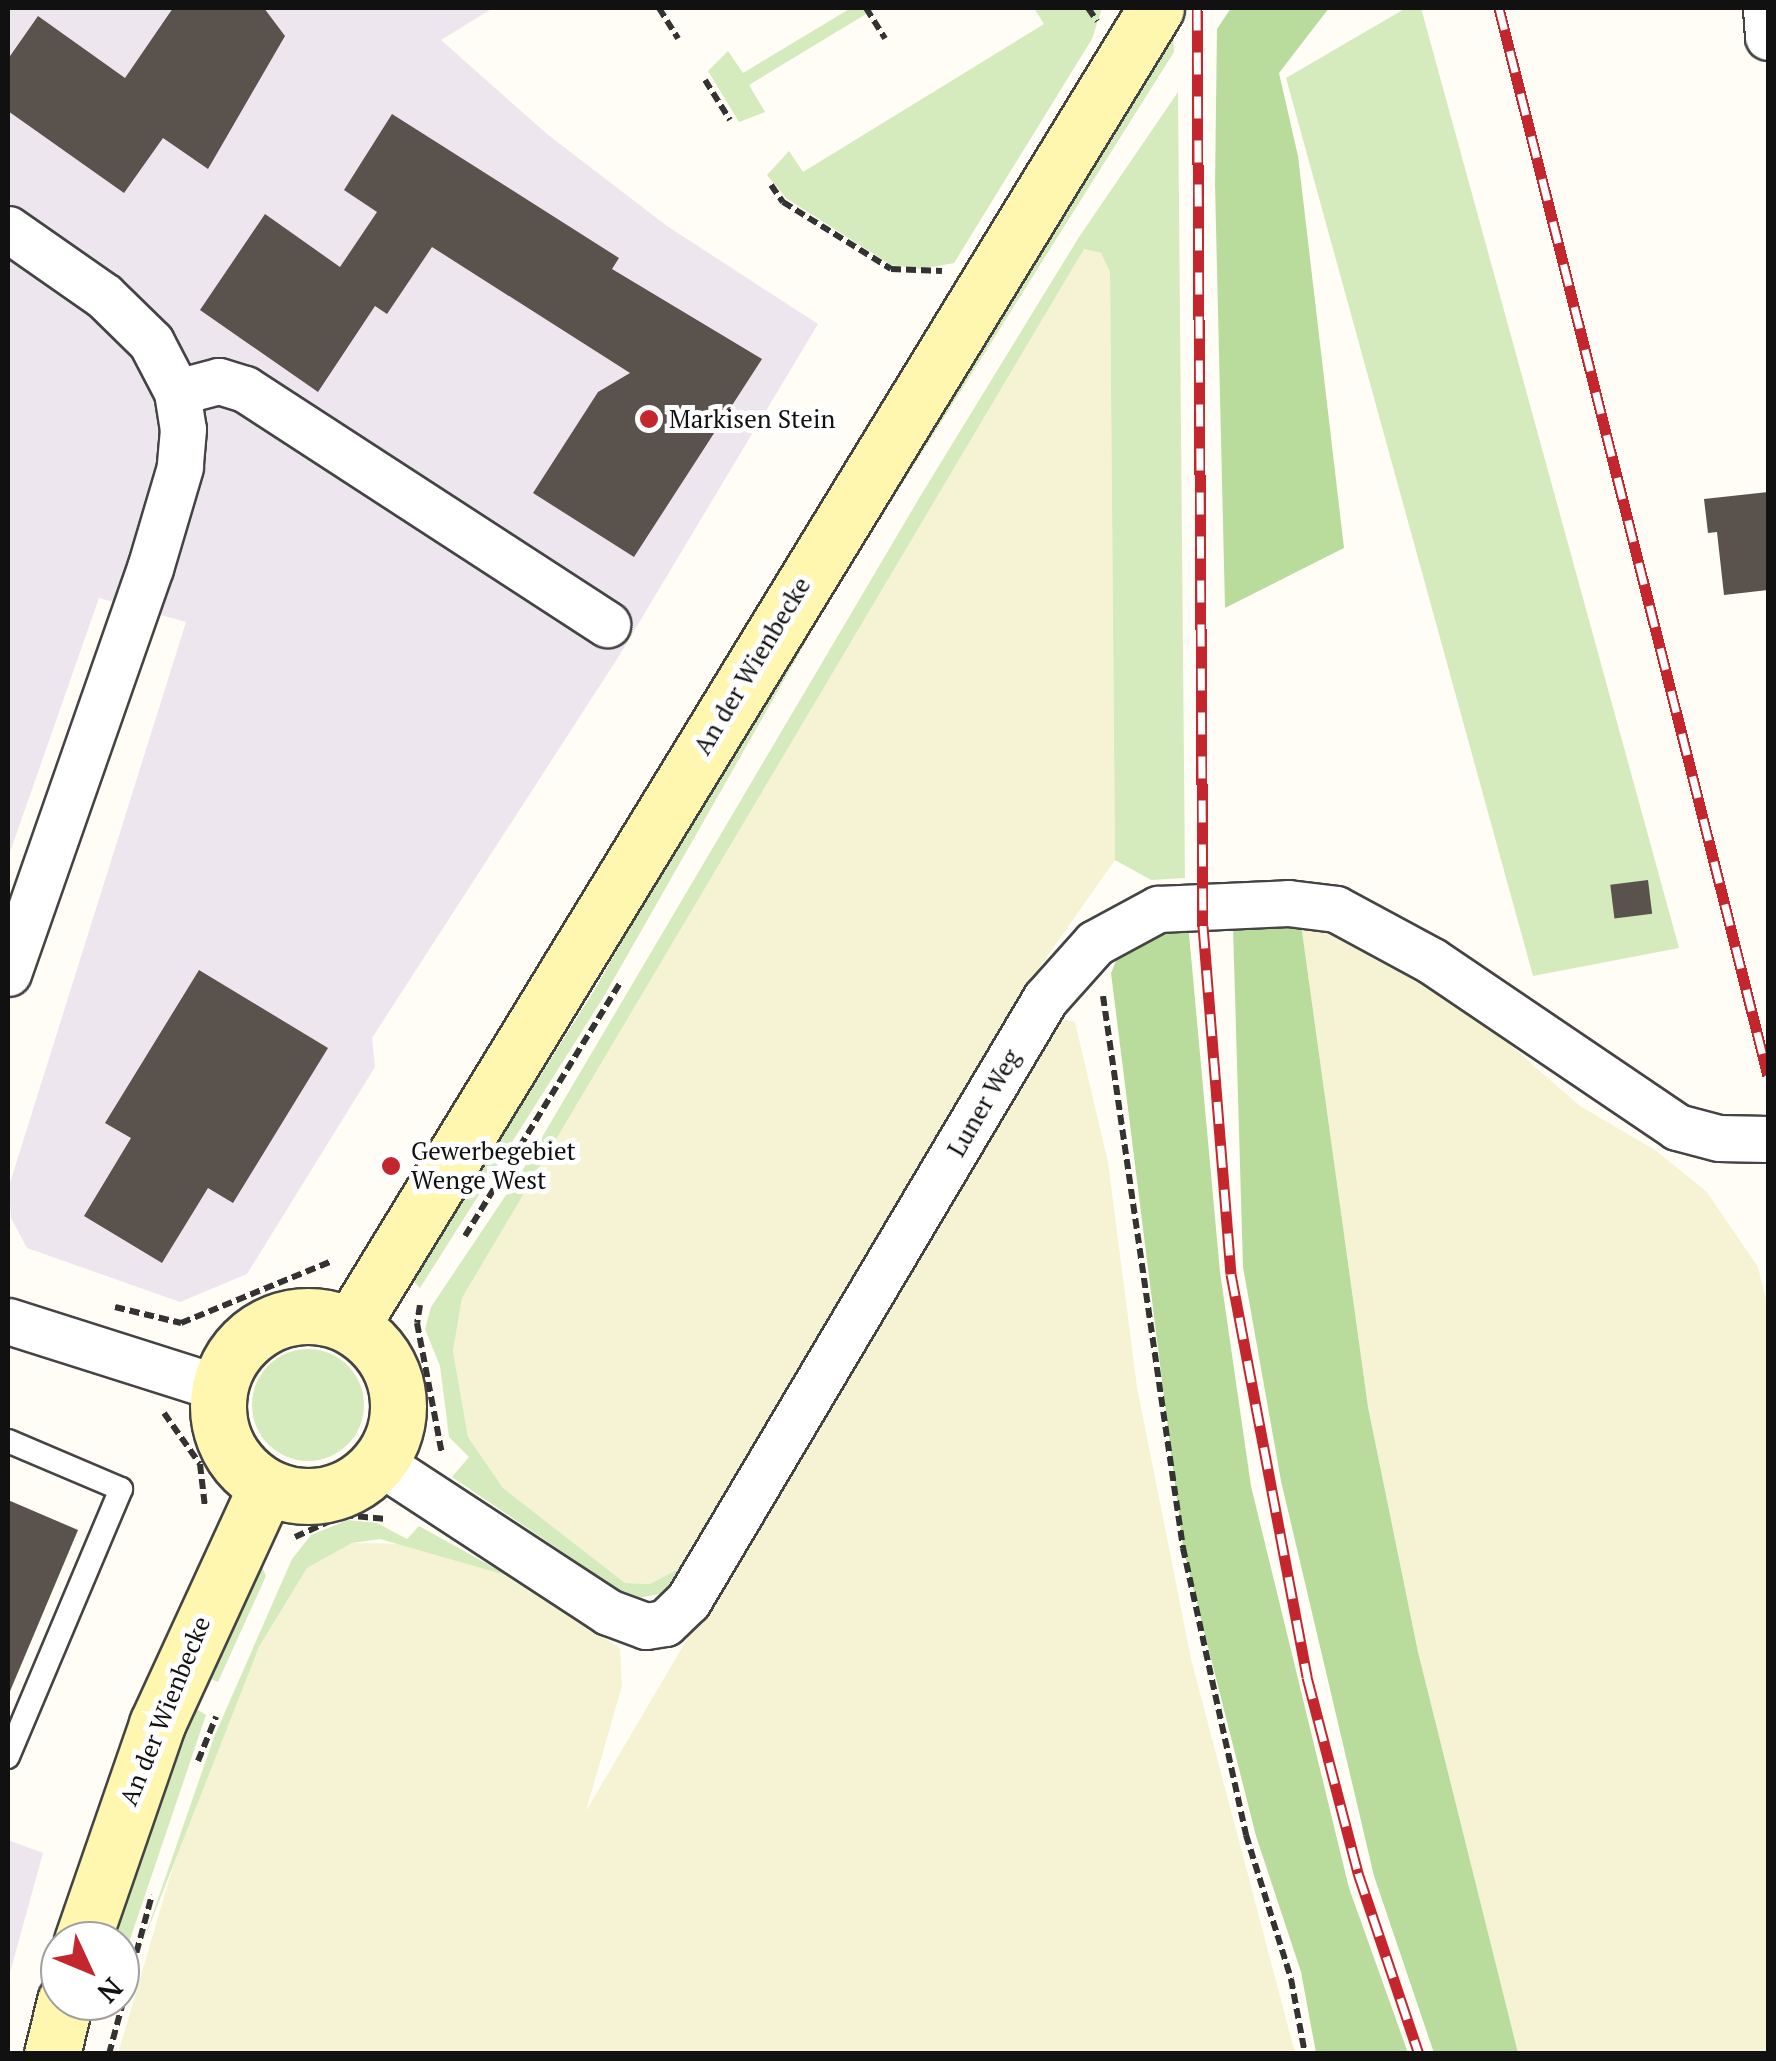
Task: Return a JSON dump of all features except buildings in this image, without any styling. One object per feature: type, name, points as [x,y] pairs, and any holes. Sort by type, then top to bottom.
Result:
[{"type":"street","name":"An der Wienbecke","points":[[351,1326],[1156,8]]},
{"type":"street","points":[[1766,8],[1768,37]]},
{"type":"street","points":[[8,228],[129,317],[152,342],[177,392],[180,468],[8,973]]},
{"type":"street","points":[[177,392],[219,381],[245,389],[607,624]]},
{"type":"street","name":"Luner Weg","points":[[379,1462],[608,1612],[646,1626],[665,1624],[688,1602],[1045,999],[1096,943],[1158,909],[1288,903],[1336,909],[1432,961],[1677,1126],[1719,1138],[1768,1138]]},
{"type":"street","points":[[324,1316],[351,1326],[376,1346],[392,1372],[399,1403],[394,1434],[379,1462],[362,1480],[314,1497],[266,1487],[226,1446],[218,1388],[246,1340],[269,1324],[324,1316]]},
{"type":"street","points":[[8,1321],[218,1388]]},
{"type":"street","name":"An der Wienbecke","points":[[89,1921],[157,1724],[266,1487]]},
{"type":"street","points":[[52,2054],[60,2021]]},
{"type":"lane","points":[[8,1441],[121,1489],[8,1757]]},
{"type":"path","points":[[660,8],[678,38]]},
{"type":"path","points":[[866,8],[885,39]]},
{"type":"path","points":[[705,80],[730,120]]},
{"type":"path","points":[[771,185],[783,202],[891,269],[952,268]]},
{"type":"path","points":[[1096,943],[1183,1548],[1246,1835],[1292,1979],[1305,2054]]},
{"type":"path","points":[[181,1324],[336,1257]]},
{"type":"path","points":[[420,1304],[417,1323],[443,1445],[439,1468]]},
{"type":"path","points":[[159,1401],[200,1464],[203,1504],[214,1519]]},
{"type":"path","points":[[289,1544],[316,1522],[342,1516],[404,1517]]},
{"type":"path","points":[[194,1771],[224,1700]]},
{"type":"path","points":[[109,2054],[156,1881]]},
{"type":"shaded area","points":[[8,8],[493,8],[441,40],[547,134],[667,226],[818,324],[619,656],[372,1038],[375,1067],[247,1274],[180,1302],[27,1248],[11,1218],[9,1186],[186,622],[99,598],[8,858]]},
{"type":"shaded area","points":[[1084,249],[1101,253],[1110,272],[1115,860],[1020,995],[682,1567],[650,1584],[625,1583],[503,1488],[468,1437],[453,1351],[462,1298]]},
{"type":"shaded area","points":[[1301,924],[1353,940],[1437,981],[1580,1106],[1655,1150],[1706,1191],[1758,1267],[1768,1307],[1768,2053],[1518,2053],[1418,1652],[1368,1407]]},
{"type":"shaded area","points":[[1053,1017],[1075,1022],[1108,1162],[1137,1387],[1191,1659],[1295,2053],[118,2054],[128,2021],[140,2021],[140,1979],[183,1832],[259,1647],[307,1568],[352,1543],[413,1544],[509,1576],[620,1648],[622,1686],[586,1811]]},
{"type":"shaded area","points":[[8,1840],[43,1853],[8,1980]]},
{"type":"green space","points":[[851,8],[876,8],[749,85],[765,112],[739,122],[708,71],[728,51],[743,73]]},
{"type":"green space","points":[[1034,8],[1102,8],[1092,39],[954,263],[921,269],[891,265],[786,198],[767,175],[789,151],[803,172],[1044,24]]},
{"type":"green space","points":[[1231,8],[1329,8],[1279,73],[1298,156],[1344,548],[1225,608],[1215,184],[1217,29]]},
{"type":"green space","points":[[1406,8],[1421,8],[1679,948],[1533,976],[1286,78]]},
{"type":"green space","points":[[1173,34],[1174,52],[833,594],[603,998],[420,1288],[412,1280],[595,989],[825,584]]},
{"type":"green space","points":[[1178,92],[1185,878],[1151,880],[1115,860],[1110,272],[1101,253],[1084,249],[462,1298],[453,1351],[468,1437],[503,1488],[625,1583],[650,1584],[682,1567],[676,1591],[632,1599],[452,1477],[469,1457],[449,1437],[440,1366],[425,1329],[431,1307],[522,1171],[921,495],[1079,237]]},
{"type":"green space","points":[[1171,919],[1188,923],[1220,1272],[1251,1486],[1349,1888],[1408,2053],[1316,2053],[1301,1972],[1256,1836],[1183,1548],[1111,973],[1119,954]]},
{"type":"green space","points":[[1301,924],[1368,1407],[1418,1652],[1518,2053],[1434,2053],[1374,1876],[1281,1481],[1243,1267],[1233,927]]},
{"type":"green space","points":[[308,1349],[330,1353],[348,1365],[360,1383],[364,1405],[360,1427],[348,1445],[330,1457],[308,1461],[286,1457],[268,1445],[256,1427],[252,1405],[256,1383],[268,1365],[286,1353]]},
{"type":"green space","points":[[348,1520],[377,1523],[407,1539],[419,1526],[509,1576],[380,1539],[352,1543],[307,1568],[259,1647],[143,1942],[214,1737],[292,1559],[311,1535]]},
{"type":"green space","points":[[260,1562],[266,1576],[218,1682],[209,1678]]},
{"type":"green space","points":[[195,1708],[206,1715],[136,1921],[121,1921]]},
{"type":"railway","points":[[1197,8],[1203,926],[1231,1274],[1307,1677],[1358,1873],[1419,2054]]},
{"type":"railway","points":[[1499,8],[1768,1076]]},
{"type":"place","name":"Markisen Stein","points":[[649,419]]},
{"type":"place","name":"Gewerbegebiet Wenge West","points":[[391,1166]]}]
